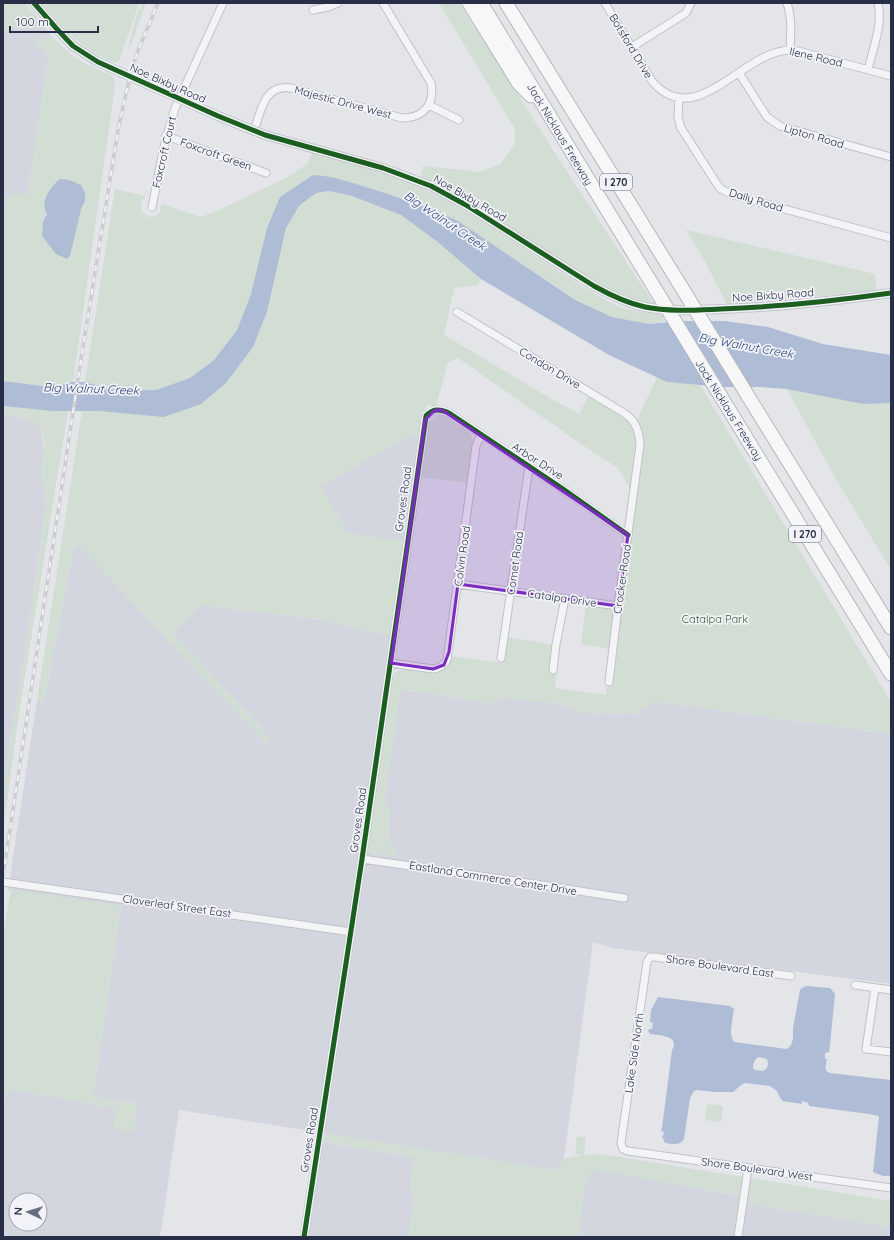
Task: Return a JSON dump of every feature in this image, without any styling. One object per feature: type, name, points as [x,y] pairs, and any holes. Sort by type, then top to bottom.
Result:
[{"type":"highway","points":[[469,3],[519,84],[543,107]]},
{"type":"highway","name":"Jack Nicklaus Freeway","points":[[481,3],[543,107],[891,674]]},
{"type":"highway","name":"Jack Nicklaus Freeway","points":[[506,3],[891,628]]},
{"type":"highway","points":[[513,3],[551,76]]},
{"type":"street","name":"Noe Bixby Road","points":[[34,3],[53,26],[73,46],[89,57],[179,99],[254,131],[383,168],[431,186],[466,205],[594,286],[620,299],[641,306],[674,310],[794,305],[891,293]]},
{"type":"street","name":"Foxcroft Court","points":[[152,207],[166,135],[179,99],[223,3]]},
{"type":"street","points":[[313,10],[328,8],[338,3]]},
{"type":"street","points":[[383,3],[428,77],[432,91],[429,105],[459,120]]},
{"type":"street","name":"Botsford Drive","points":[[605,3],[652,81],[658,88],[672,96],[679,98]]},
{"type":"street","points":[[787,3],[791,21],[790,49]]},
{"type":"street","points":[[868,70],[878,30],[880,11],[878,3]]},
{"type":"street","points":[[632,47],[686,13],[691,4]]},
{"type":"street","name":"Ilene Road","points":[[679,98],[688,98],[704,94],[774,52],[790,49],[891,76]]},
{"type":"street","name":"Lipton Road","points":[[739,73],[767,117],[780,126],[891,157]]},
{"type":"street","name":"Majestic Drive West","points":[[254,131],[268,95],[275,89],[281,87],[291,88],[402,118],[415,116],[421,113],[429,105]]},
{"type":"street","name":"Daily Road","points":[[679,98],[678,117],[681,128],[713,179],[721,189],[733,195],[891,238]]},
{"type":"street","name":"Foxcroft Green","points":[[166,135],[266,173]]},
{"type":"street","name":"Condon Drive","points":[[457,312],[624,413],[632,419],[638,428]]},
{"type":"street","name":"Arbor Drive","points":[[435,410],[442,410],[448,413],[628,534]]},
{"type":"street","name":"Groves Road","points":[[304,1237],[362,859],[425,420],[429,413],[435,410]]},
{"type":"street","name":"Crocker Road","points":[[610,682],[618,606],[640,445],[638,428]]},
{"type":"street","name":"Colvin Road","points":[[391,663],[433,669],[444,665],[447,660],[476,446],[481,435]]},
{"type":"street","name":"Comet Road","points":[[501,658],[529,467]]},
{"type":"street","name":"Catalpa Drive","points":[[458,584],[618,606]]},
{"type":"street","points":[[553,670],[556,644],[565,599]]},
{"type":"street","name":"Eastland Commerce Center Drive","points":[[362,859],[624,898]]},
{"type":"street","name":"Cloverleaf Street East","points":[[3,882],[351,932]]},
{"type":"street","name":"Shore Boulevard East","points":[[650,957],[654,956],[791,976]]},
{"type":"street","name":"Lake Side North","points":[[623,1149],[621,1143],[647,962],[650,957]]},
{"type":"street","points":[[855,985],[891,990]]},
{"type":"street","points":[[875,988],[866,1049],[891,1052]]},
{"type":"street","name":"Shore Boulevard West","points":[[623,1149],[628,1151],[891,1188]]},
{"type":"street","points":[[738,1237],[748,1168]]},
{"type":"highlighted area","points":[[435,410],[442,410],[628,535],[618,606],[458,584],[449,652],[444,665],[433,669],[391,663],[425,420]]},
{"type":"shaded area","points":[[37,17],[53,38],[36,40],[36,43],[48,56],[48,60],[28,191],[26,194],[8,197],[3,213],[3,29],[33,29],[37,27]]},
{"type":"shaded area","points":[[3,413],[34,422],[40,426],[44,453],[41,473],[46,495],[46,503],[28,631],[3,789]]},
{"type":"shaded area","points":[[410,435],[419,437],[415,477],[404,542],[347,533],[321,486]]},
{"type":"shaded area","points":[[79,545],[266,743],[271,739],[173,633],[201,605],[317,619],[391,636],[393,674],[390,680],[367,843],[389,841],[390,807],[384,805],[400,689],[491,703],[503,698],[560,704],[582,713],[637,714],[652,701],[891,734],[891,984],[613,948],[593,942],[564,1159],[556,1170],[179,1110],[160,1237],[3,1237],[3,1110],[8,1089],[117,1108],[133,1133],[137,1104],[93,1097],[121,906],[8,890],[37,700],[44,702],[74,548]]},
{"type":"shaded area","points":[[317,1141],[414,1157],[410,1187],[414,1201],[408,1237],[301,1237]]},
{"type":"shaded area","points":[[594,1169],[750,1198],[749,1204],[891,1227],[891,1237],[579,1237],[585,1181]]},
{"type":"green space","points":[[3,3],[25,3],[37,17],[37,27],[33,29],[3,29]]},
{"type":"green space","points":[[42,3],[139,3],[120,59],[116,63],[104,58],[84,46],[58,22]]},
{"type":"green space","points":[[142,3],[146,3],[131,45],[128,48],[137,14]]},
{"type":"green space","points":[[439,3],[459,3],[654,304],[628,297],[602,285],[461,196],[445,187],[421,177],[423,166],[479,172],[501,164],[515,143],[515,129]]},
{"type":"green space","points":[[50,37],[53,38],[73,56],[112,76],[114,78],[115,86],[73,382],[50,387],[3,381],[3,213],[8,197],[11,193],[26,194],[28,191],[48,60],[48,56],[36,43],[36,40]],"holes":[[[46,197],[85,201],[81,209],[43,222],[47,214],[45,208]]]},
{"type":"green space","points":[[312,152],[404,180],[444,199],[482,221],[609,302],[626,309],[662,315],[665,322],[649,324],[612,317],[575,300],[458,221],[425,207],[380,191],[335,178],[313,175],[251,294],[237,330],[214,360],[190,378],[156,390],[119,391],[85,382],[115,189],[146,196],[141,203],[141,207],[142,212],[149,217],[156,216],[160,212],[161,204],[201,217],[217,211],[288,177],[307,164]]},
{"type":"green space","name":"Catalpa Park","points":[[329,191],[352,196],[401,215],[439,243],[481,279],[478,285],[454,288],[444,335],[579,414],[589,395],[637,420],[657,377],[667,382],[700,385],[891,702],[891,734],[653,701],[637,714],[582,713],[560,704],[503,698],[491,703],[401,689],[384,805],[390,807],[389,841],[400,857],[374,854],[367,850],[390,680],[395,673],[402,669],[435,672],[442,670],[448,665],[451,656],[502,663],[507,637],[556,645],[552,670],[557,671],[555,688],[606,695],[610,649],[581,644],[586,604],[616,608],[631,491],[618,468],[458,358],[448,362],[436,406],[428,405],[422,413],[419,437],[410,435],[321,486],[347,533],[404,542],[391,636],[317,619],[201,605],[173,633],[271,739],[266,743],[79,545],[74,548],[44,702],[37,700],[82,411],[201,404],[226,383],[253,347],[267,312],[286,228],[299,206],[316,193]]},
{"type":"green space","points":[[686,230],[875,274],[876,290],[728,306],[702,256]]},
{"type":"green space","points":[[787,389],[863,404],[891,403],[891,570],[833,474]]},
{"type":"green space","points":[[3,406],[68,411],[20,707],[3,830],[3,789],[28,631],[46,503],[41,473],[44,454],[43,434],[35,423],[3,413]]},
{"type":"green space","points":[[443,415],[469,432],[474,441],[469,483],[420,477],[428,423],[435,416]]},
{"type":"green space","points":[[11,889],[121,906],[93,1097],[137,1104],[133,1133],[113,1129],[116,1108],[8,1089],[3,1110],[3,935]]},
{"type":"green space","points":[[707,1104],[723,1106],[721,1122],[705,1120]]},
{"type":"green space","points":[[326,1133],[556,1170],[564,1159],[582,1155],[575,1154],[577,1136],[586,1138],[584,1155],[601,1154],[891,1201],[891,1227],[749,1204],[749,1197],[594,1170],[585,1181],[579,1237],[408,1237],[414,1201],[410,1187],[414,1157],[324,1142]]},
{"type":"water","name":"Big Walnut Creek","points":[[313,175],[335,178],[380,191],[425,207],[458,221],[575,300],[612,317],[649,324],[683,321],[725,321],[768,327],[823,344],[891,355],[891,403],[863,404],[787,389],[723,387],[667,382],[609,355],[481,279],[439,243],[401,215],[352,196],[329,191],[316,193],[299,206],[286,228],[267,312],[253,347],[226,383],[201,404],[164,417],[100,411],[53,411],[3,406],[3,381],[50,387],[73,382],[85,382],[119,391],[156,390],[190,378],[214,360],[237,330],[251,294],[267,228],[280,197]]},
{"type":"water","points":[[60,179],[69,180],[81,185],[85,193],[85,201],[81,209],[70,256],[67,259],[56,254],[42,236],[43,222],[47,214],[44,204],[45,199],[53,186]]},
{"type":"water","points":[[806,986],[830,988],[835,994],[829,1052],[825,1053],[825,1059],[827,1059],[826,1071],[830,1073],[891,1080],[891,1176],[883,1176],[873,1172],[879,1116],[809,1106],[808,1103],[802,1101],[802,1104],[783,1101],[777,1091],[770,1086],[745,1083],[733,1092],[694,1091],[690,1098],[684,1139],[678,1144],[665,1143],[662,1136],[664,1132],[661,1131],[672,1050],[674,1046],[673,1040],[670,1038],[650,1034],[648,1031],[649,1029],[652,1029],[653,1023],[650,1022],[651,1010],[658,997],[730,1006],[734,1009],[731,1035],[734,1042],[787,1049],[791,1045],[793,1039],[793,1028],[800,990]],"holes":[[[759,1057],[767,1059],[767,1068],[763,1071],[755,1070],[753,1068],[754,1061]]]},
{"type":"railway","points":[[3,876],[80,366],[118,130],[137,53],[158,3]]},
{"type":"cycle path","points":[[34,3],[73,46],[98,62],[218,116],[265,135],[383,168],[431,186],[466,205],[594,286],[612,296],[632,303],[664,310],[702,310],[785,305],[891,293]]},
{"type":"cycle path","points":[[304,1237],[362,859],[426,416],[434,410],[449,413],[563,489],[628,535]]}]
